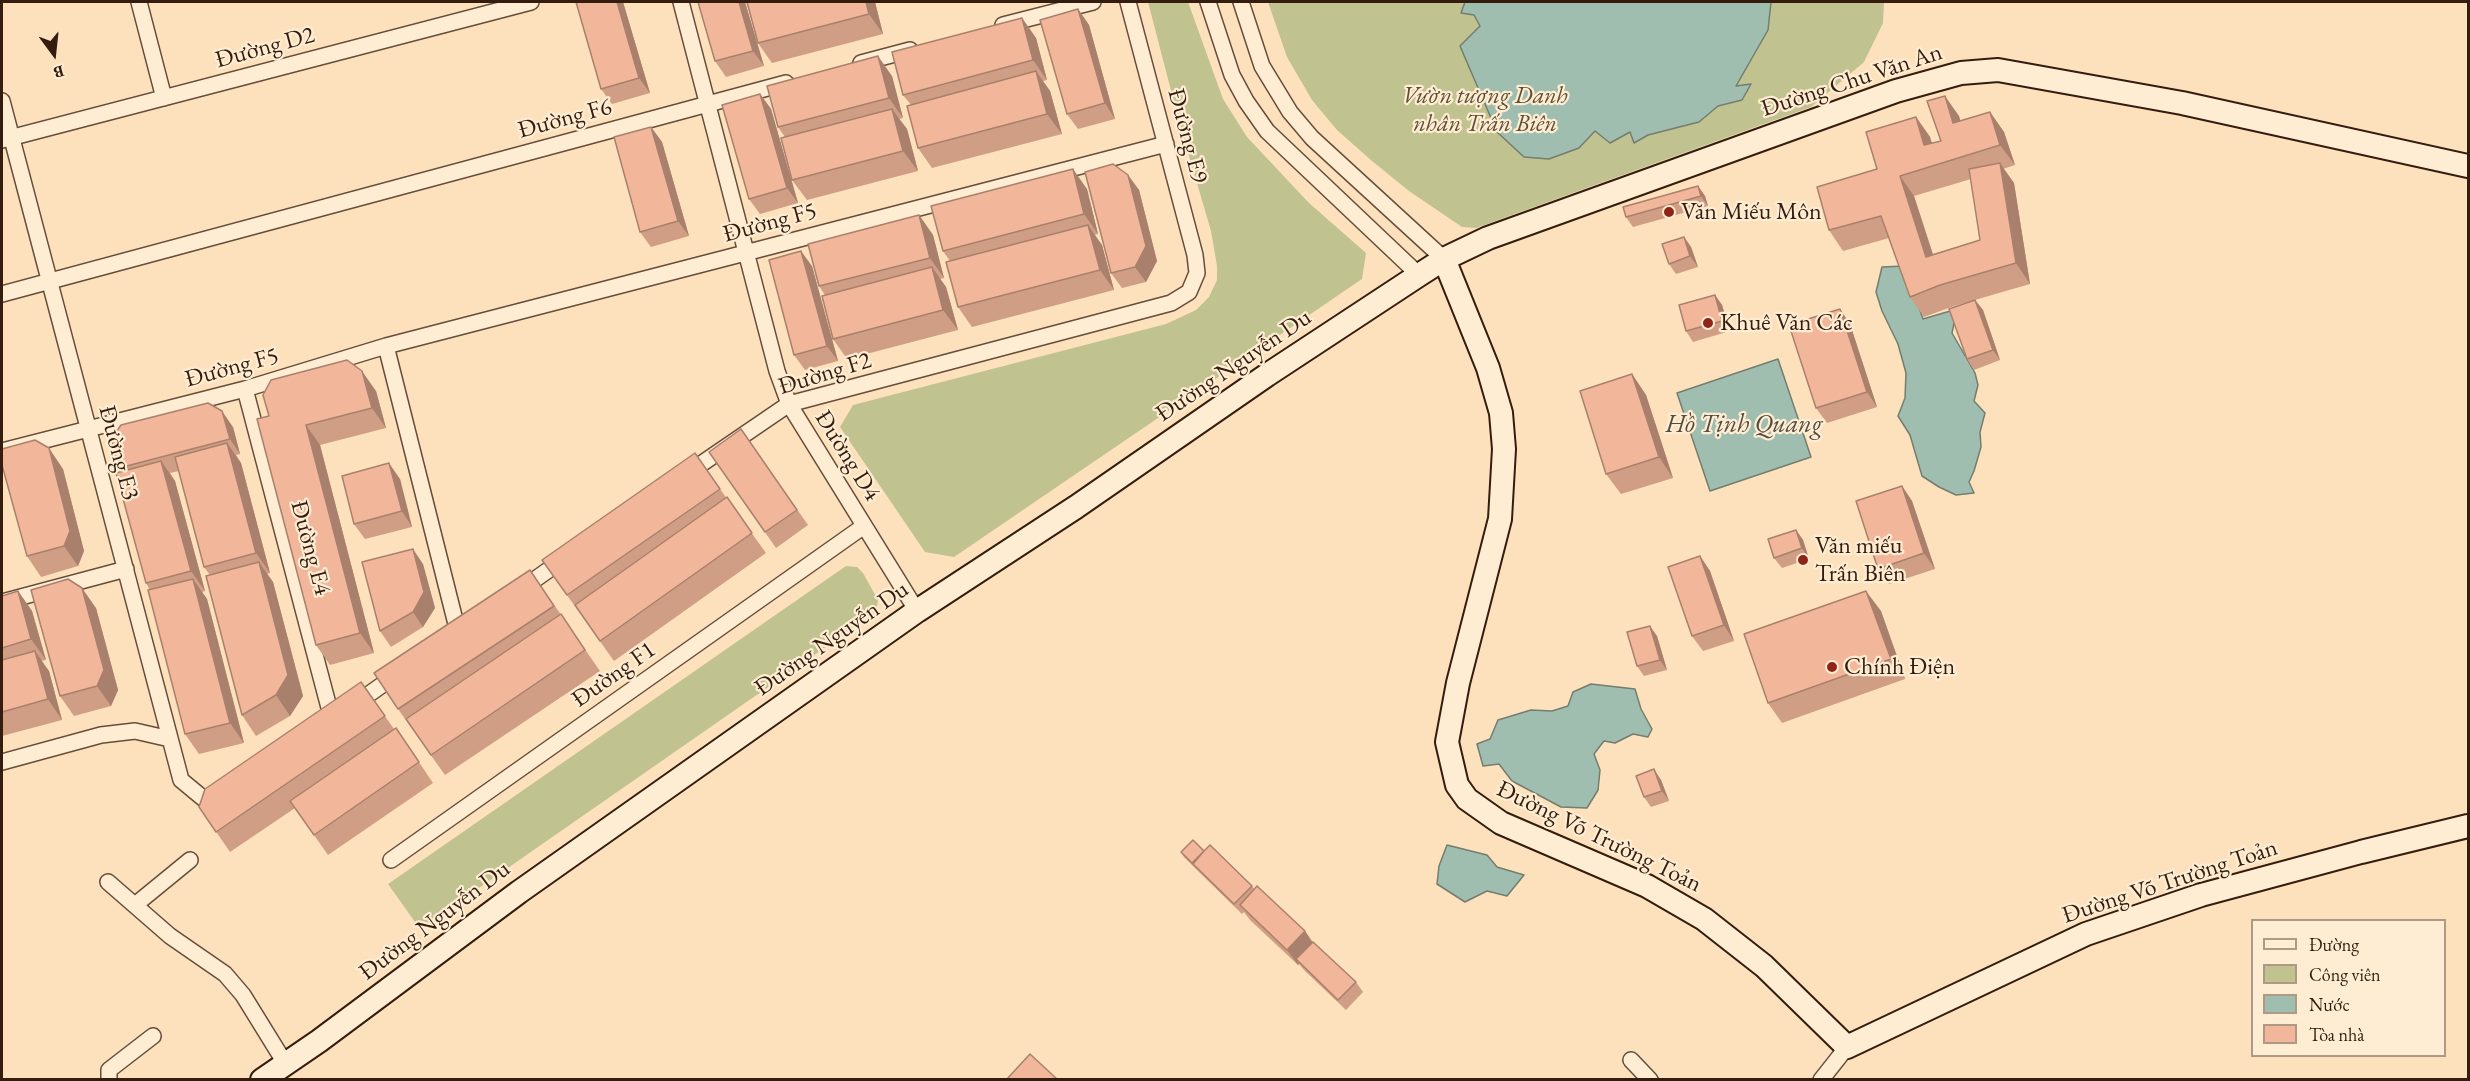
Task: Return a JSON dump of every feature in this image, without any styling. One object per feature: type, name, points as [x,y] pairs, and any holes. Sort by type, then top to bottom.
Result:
[{"type":"main road","name":"Đường Chu Văn An","points":[[1444,259],[1526,222],[1896,91],[1961,73],[1998,70],[2182,103],[2469,166]]},
{"type":"main road","name":"Đường Nguyễn Du","points":[[262,1080],[319,1041],[519,892],[917,611],[1076,507],[1268,375],[1444,259]]},
{"type":"main road","name":"Đường Võ Trường Toản","points":[[1444,259],[1488,368],[1501,413],[1504,449],[1500,519],[1458,683],[1447,742],[1457,785],[1467,799],[1501,823],[1647,886],[1704,919],[1764,966],[1847,1047],[2086,934],[2201,895],[2469,826]]},
{"type":"street","points":[[139,2],[164,98]]},
{"type":"street","name":"Đường D2","points":[[6,139],[531,2]]},
{"type":"street","name":"Đường D4","points":[[681,2],[777,371],[789,404],[917,611]]},
{"type":"street","points":[[991,29],[1093,2]]},
{"type":"street","name":"Đường E9","points":[[1128,2],[1195,255],[1197,273],[1193,281]]},
{"type":"street","points":[[1208,2],[1232,75],[1246,101],[1267,131],[1419,275]]},
{"type":"street","points":[[1241,2],[1262,66],[1290,112],[1312,138],[1444,259]]},
{"type":"street","points":[[844,68],[923,47]]},
{"type":"street","name":"Đường F6","points":[[2,294],[798,80]]},
{"type":"street","points":[[2,101],[6,139]]},
{"type":"street","name":"Đường E3","points":[[6,139],[49,282],[182,780],[204,799],[220,796],[230,790]]},
{"type":"street","name":"Đường F5","points":[[2,451],[244,389],[386,346],[1166,144]]},
{"type":"street","name":"Đường F2","points":[[672,484],[789,404],[1171,303],[1189,292],[1193,281]]},
{"type":"street","points":[[386,346],[458,632]]},
{"type":"street","name":"Đường E4","points":[[244,389],[327,722],[410,666]]},
{"type":"street","name":"Đường F1","points":[[391,860],[864,526]]},
{"type":"street","points":[[507,599],[575,552]]},
{"type":"street","points":[[2,602],[126,569]]},
{"type":"street","points":[[2,762],[101,735],[135,731],[170,739]]},
{"type":"street","points":[[135,905],[190,860]]},
{"type":"street","points":[[108,882],[170,936],[225,974],[243,995],[285,1064]]},
{"type":"street","points":[[109,1080],[109,1070],[153,1036]]},
{"type":"street","points":[[1821,1080],[1847,1047]]},
{"type":"street","points":[[1631,1060],[1650,1080]]},
{"type":"green space","points":[[1148,2],[1188,2],[1223,99],[1247,137],[1309,203],[1366,253],[1362,279],[954,557],[925,552],[840,427],[853,405],[1166,324],[1196,310],[1209,297],[1217,280],[1211,231]]},
{"type":"green space","name":"Vườn tượng Danh nhân Trấn Biên","points":[[1268,2],[1884,2],[1883,23],[1864,62],[1811,107],[1476,228],[1462,227],[1409,191],[1337,130],[1312,100],[1287,57]]},
{"type":"green space","points":[[846,566],[857,567],[863,573],[878,600],[876,612],[420,929],[388,884]]},
{"type":"water","points":[[1465,2],[1771,2],[1768,30],[1736,86],[1751,84],[1742,100],[1718,106],[1699,122],[1648,135],[1634,143],[1630,132],[1610,143],[1595,131],[1579,148],[1549,159],[1524,157],[1497,132],[1460,46],[1480,26],[1474,15],[1461,13]]},
{"type":"water","points":[[1905,266],[1923,319],[1957,309],[1952,333],[1975,373],[1978,385],[1974,401],[1985,413],[1980,432],[1981,447],[1969,482],[1974,493],[1956,495],[1922,476],[1910,435],[1898,416],[1905,398],[1906,373],[1898,344],[1882,311],[1876,292],[1882,267]]},
{"type":"water","name":"Hồ Tịnh Quang","points":[[1778,359],[1811,457],[1710,491],[1677,393]]},
{"type":"water","points":[[1591,684],[1635,689],[1641,709],[1652,729],[1648,737],[1633,734],[1615,743],[1604,741],[1594,754],[1600,770],[1598,790],[1587,808],[1561,807],[1512,781],[1499,764],[1483,766],[1477,744],[1490,739],[1498,720],[1531,710],[1552,711],[1568,706],[1573,692]]},
{"type":"water","points":[[1447,845],[1487,855],[1497,867],[1524,875],[1507,896],[1487,891],[1465,902],[1437,884],[1439,866]]},
{"type":"building","points":[[576,2],[617,2],[639,78],[601,89]]},
{"type":"building","points":[[698,2],[739,2],[753,51],[715,61]]},
{"type":"building","points":[[747,2],[866,2],[869,14],[758,43]]},
{"type":"building","points":[[1078,9],[1105,103],[1067,114],[1040,20]]},
{"type":"building","points":[[1022,18],[1033,60],[903,95],[892,52]]},
{"type":"building","points":[[878,56],[889,98],[778,127],[767,86]]},
{"type":"building","points":[[1036,71],[1047,114],[918,148],[907,106]]},
{"type":"building","points":[[760,94],[787,188],[749,199],[722,105]]},
{"type":"building","points":[[1945,96],[1953,123],[1990,112],[2000,145],[1900,176],[1926,257],[1980,240],[1969,169],[2000,163],[2016,263],[1940,285],[1910,297],[1881,216],[1829,230],[1817,187],[1877,169],[1866,132],[1916,117],[1924,145],[1941,141],[1927,101]]},
{"type":"building","points":[[892,109],[903,151],[792,180],[781,138]]},
{"type":"building","points":[[651,127],[678,221],[640,232],[614,137]]},
{"type":"building","points":[[1113,164],[1128,175],[1146,246],[1135,267],[1111,273],[1085,172]]},
{"type":"building","points":[[1073,169],[1084,214],[943,251],[931,206]]},
{"type":"building","points":[[1698,186],[1701,196],[1626,217],[1623,207]]},
{"type":"building","points":[[919,215],[930,258],[819,286],[808,244]]},
{"type":"building","points":[[1088,225],[1100,270],[958,307],[946,262]]},
{"type":"building","points":[[1684,237],[1690,256],[1669,264],[1662,244]]},
{"type":"building","points":[[801,251],[827,346],[794,355],[769,260]]},
{"type":"building","points":[[932,267],[943,310],[833,339],[822,296]]},
{"type":"building","points":[[1715,295],[1722,321],[1686,331],[1679,305]]},
{"type":"building","points":[[1975,300],[1993,350],[1967,359],[1949,309]]},
{"type":"building","points":[[1840,309],[1867,392],[1816,408],[1789,325]]},
{"type":"building","points":[[347,360],[362,371],[372,408],[306,425],[360,633],[316,645],[257,419],[269,416],[263,395],[271,380]]},
{"type":"building","points":[[1632,374],[1659,457],[1606,474],[1580,391]]},
{"type":"building","points":[[208,403],[222,411],[230,439],[119,468],[111,439],[121,425]]},
{"type":"building","points":[[741,429],[797,510],[765,532],[709,452]]},
{"type":"building","points":[[35,440],[49,448],[70,531],[64,546],[27,556],[2,465],[2,449]]},
{"type":"building","points":[[227,443],[256,553],[204,567],[175,457]]},
{"type":"building","points":[[695,453],[720,489],[567,595],[542,560]]},
{"type":"building","points":[[161,461],[191,571],[146,583],[116,473]]},
{"type":"building","points":[[389,463],[402,511],[354,524],[342,476]]},
{"type":"building","points":[[1902,486],[1924,553],[1878,569],[1856,501]]},
{"type":"building","points":[[727,497],[752,533],[600,641],[575,605]]},
{"type":"building","points":[[1796,530],[1802,548],[1774,558],[1768,539]]},
{"type":"building","points":[[413,549],[424,592],[413,612],[380,631],[362,562]]},
{"type":"building","points":[[1700,556],[1724,625],[1692,636],[1668,567]]},
{"type":"building","points":[[259,562],[288,675],[276,695],[242,715],[206,576]]},
{"type":"building","points":[[530,570],[554,606],[398,709],[374,673]]},
{"type":"building","points":[[68,579],[82,588],[104,670],[97,686],[60,696],[31,590]]},
{"type":"building","points":[[193,579],[230,723],[185,734],[148,590]]},
{"type":"building","points":[[18,591],[31,639],[2,648],[2,596]]},
{"type":"building","name":"Chính Điện","points":[[1866,591],[1891,659],[1768,703],[1744,634]]},
{"type":"building","points":[[561,614],[585,650],[431,755],[406,719]]},
{"type":"building","points":[[1650,626],[1660,660],[1637,666],[1627,632]]},
{"type":"building","points":[[35,651],[48,699],[2,712],[2,660]]},
{"type":"building","points":[[361,682],[385,716],[216,832],[199,807],[205,789]]},
{"type":"building","points":[[396,728],[419,762],[314,835],[290,801]]},
{"type":"building","points":[[1654,769],[1662,791],[1644,797],[1636,776]]},
{"type":"building","points":[[1193,840],[1204,851],[1193,864],[1181,852]]},
{"type":"building","points":[[1210,845],[1252,886],[1234,904],[1192,863]]},
{"type":"building","points":[[1257,886],[1305,931],[1287,950],[1240,905]]},
{"type":"building","points":[[1313,942],[1356,982],[1338,1000],[1296,959]]},
{"type":"building","points":[[1030,1054],[1058,1080],[1006,1080]]},
{"type":"place","name":"Văn Miếu Môn","points":[[1669,212]]},
{"type":"place","name":"Khuê Văn Các","points":[[1708,323]]},
{"type":"place","name":"Văn miếu Trấn Biên","points":[[1803,560]]},
{"type":"place","name":"Chính Điện","points":[[1832,667]]}]
